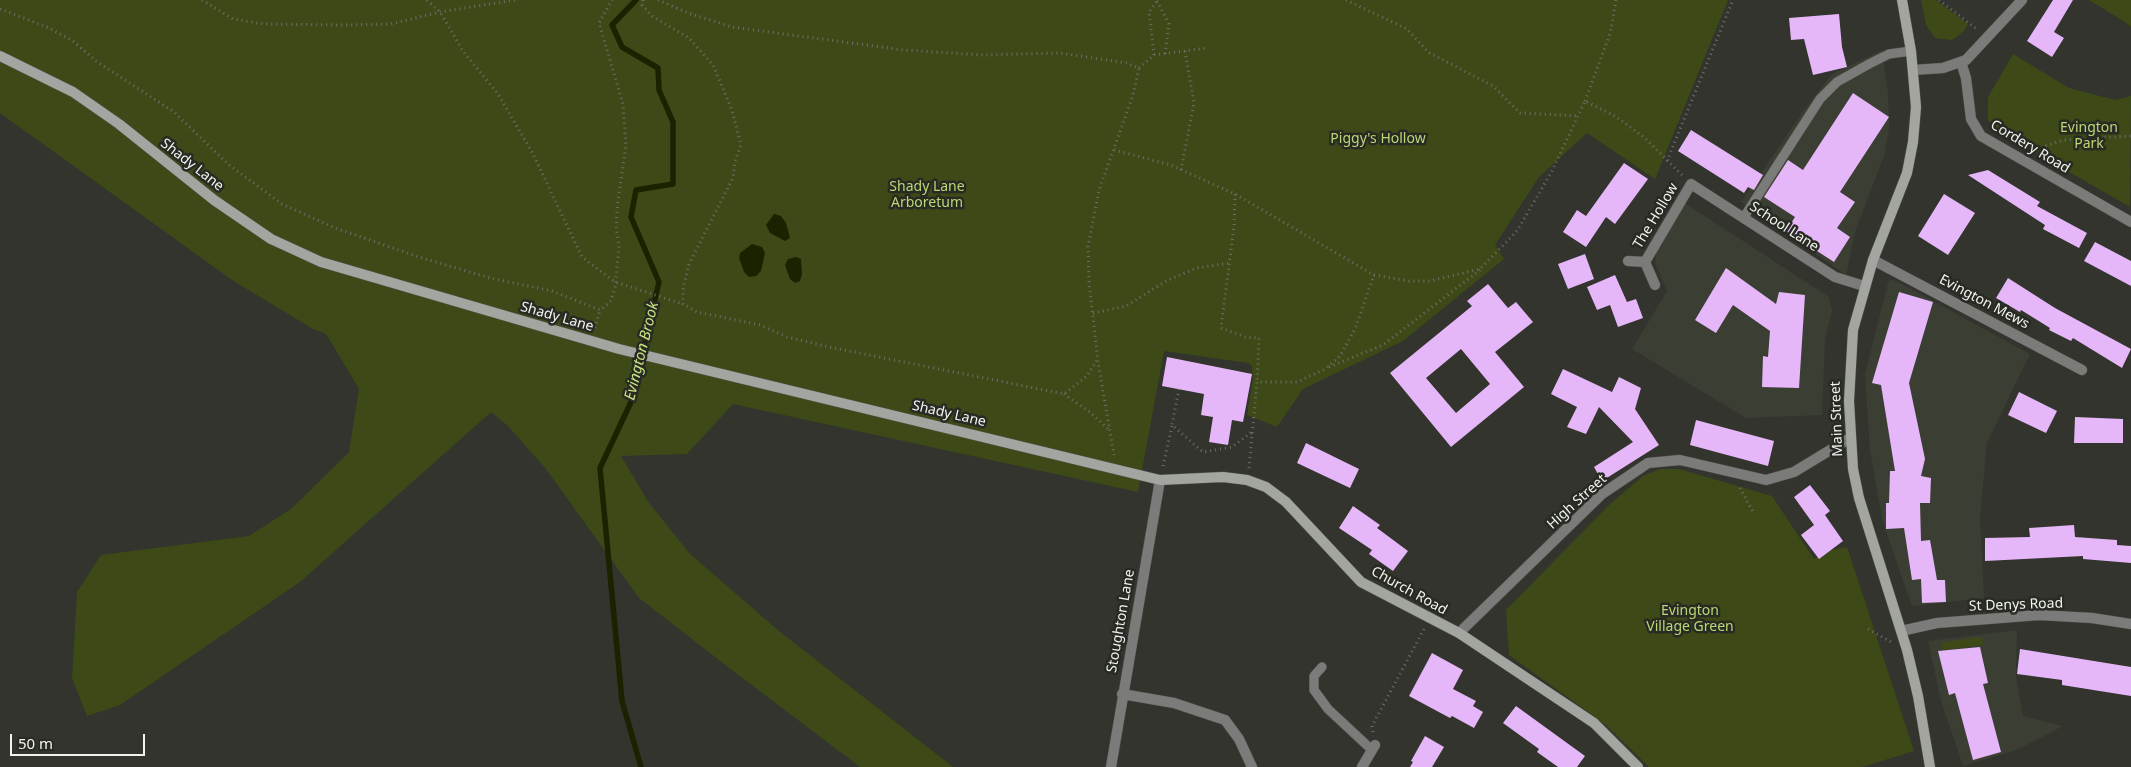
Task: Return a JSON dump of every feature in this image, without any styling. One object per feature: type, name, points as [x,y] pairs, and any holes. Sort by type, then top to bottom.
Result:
[{"type":"street","name":"Main Street","points":[[1902,0],[1911,51],[1916,107],[1909,165],[1899,199],[1864,286],[1853,330],[1849,364],[1850,438],[1859,498],[1902,631],[1918,696],[1930,767]]},
{"type":"street","points":[[1913,70],[1943,68],[1961,62],[1977,50],[2022,0]]},
{"type":"street","name":"Shady Lane","points":[[0,56],[73,92],[119,124],[214,200],[271,239],[321,262],[592,342],[1160,480]]},
{"type":"street","name":"Cordery Road","points":[[1961,62],[1975,129],[1981,136],[2131,222]]},
{"type":"street","name":"School Lane","points":[[1692,184],[1835,277],[1864,286]]},
{"type":"street","name":"The Hollow","points":[[1645,262],[1692,184]]},
{"type":"street","name":"The Hollow","points":[[1628,260],[1645,262]]},
{"type":"street","name":"Evington Mews","points":[[1873,260],[2082,370]]},
{"type":"street","name":"The Hollow","points":[[1645,262],[1655,285]]},
{"type":"street","name":"High Street","points":[[1459,633],[1602,494],[1648,463],[1680,460],[1733,474],[1766,480],[1794,472],[1850,438]]},
{"type":"street","name":"Church Road","points":[[1160,480],[1223,477],[1247,480],[1266,487],[1286,502],[1361,582],[1459,633],[1594,723],[1638,767]]},
{"type":"street","name":"Stoughton Lane","points":[[1111,767],[1160,480]]},
{"type":"street","name":"St Denys Road","points":[[1902,631],[1936,623],[2039,615],[2092,618],[2131,624]]},
{"type":"street","points":[[1122,694],[1174,703],[1225,720],[1239,739],[1252,767]]},
{"type":"street","points":[[1362,767],[1373,748]]},
{"type":"lane","points":[[1744,217],[1826,93],[1837,82],[1889,54],[1911,51]]},
{"type":"lane","points":[[1322,667],[1314,676],[1314,690],[1328,709],[1373,748]]},
{"type":"path","points":[[202,0],[233,19],[264,24],[391,24],[440,12],[515,0]]},
{"type":"path","points":[[427,0],[440,12],[463,51],[498,94],[533,154],[582,257],[615,282],[683,304],[697,312],[760,325],[787,337],[1064,394],[1091,413],[1110,430]]},
{"type":"path","points":[[592,342],[600,310],[610,302],[615,282],[619,247],[616,226],[618,200],[626,146],[623,104],[599,22],[612,0]]},
{"type":"path","points":[[642,0],[642,5],[652,16],[689,38],[713,65],[732,110],[741,144],[735,161],[733,178],[689,264],[683,290],[683,304]]},
{"type":"path","points":[[658,0],[688,13],[732,27],[904,50],[983,55],[1060,53],[1126,63],[1139,68]]},
{"type":"path","points":[[1154,55],[1149,12],[1158,0],[1169,24],[1165,54]]},
{"type":"path","points":[[1346,0],[1407,29],[1428,52],[1493,86],[1520,113],[1578,116]]},
{"type":"path","points":[[1257,382],[1297,382],[1383,345],[1480,269],[1516,231],[1552,171],[1585,101],[1610,34],[1616,0]]},
{"type":"path","points":[[1666,162],[1733,0]]},
{"type":"path","points":[[1939,0],[1988,38]]},
{"type":"path","points":[[0,9],[47,27],[73,41],[96,61],[174,112],[228,165],[282,204],[335,228],[422,258],[490,278],[552,291],[600,310]]},
{"type":"path","points":[[1116,468],[1098,357],[1089,282],[1088,248],[1099,190],[1133,95],[1139,68],[1154,55],[1207,48]]},
{"type":"path","points":[[1181,170],[1194,103],[1185,51]]},
{"type":"path","points":[[1585,101],[1615,116],[1645,138],[1666,162],[1692,184]]},
{"type":"path","points":[[2034,166],[2046,146],[2063,140],[2131,136]]},
{"type":"path","points":[[1114,150],[1151,158],[1235,194],[1374,275],[1409,281],[1430,281],[1480,269]]},
{"type":"path","points":[[1235,194],[1234,227],[1221,328],[1245,337],[1259,338],[1254,431],[1247,480]]},
{"type":"path","points":[[1094,313],[1126,306],[1168,280],[1197,268],[1229,264]]},
{"type":"path","points":[[1325,369],[1340,356],[1355,329],[1374,275]]},
{"type":"path","points":[[1064,394],[1087,376],[1093,369],[1098,357]]},
{"type":"path","points":[[1160,480],[1179,389]]},
{"type":"path","points":[[1172,425],[1203,452],[1232,447],[1254,431]]},
{"type":"path","points":[[1733,474],[1753,512]]},
{"type":"path","points":[[1373,748],[1372,726],[1430,618]]},
{"type":"shaded area","points":[[1882,50],[1888,93],[1889,128],[1885,153],[1855,232],[1846,275],[1741,202],[1802,113],[1832,74]]},
{"type":"shaded area","points":[[1685,203],[1829,297],[1832,311],[1825,340],[1822,415],[1746,418],[1632,349],[1667,291],[1655,263],[1656,251]]},
{"type":"shaded area","points":[[774,214],[781,216],[786,223],[790,238],[785,241],[770,233],[766,225]]},
{"type":"shaded area","points":[[752,244],[762,247],[765,253],[761,271],[756,276],[749,277],[744,272],[739,258],[740,253]]},
{"type":"shaded area","points":[[796,257],[801,259],[802,274],[800,281],[795,283],[790,279],[785,265],[788,259]]},
{"type":"shaded area","points":[[1889,279],[1898,282],[2030,354],[1987,443],[1980,517],[1984,598],[1912,606],[1883,523],[1870,450],[1865,374]]},
{"type":"shaded area","points":[[2017,630],[2016,676],[2023,716],[2063,726],[2019,749],[1963,766],[1941,701],[1928,641]]},
{"type":"green space","name":"Shady Lane Arboretum","points":[[0,0],[1728,0],[1655,179],[1587,133],[1539,177],[1495,245],[1504,259],[1403,341],[1303,389],[1277,427],[1247,415],[1253,378],[1252,366],[1248,363],[1164,351],[1138,492],[733,404],[687,454],[621,456],[649,503],[690,554],[779,631],[953,767],[860,767],[639,598],[546,469],[507,425],[491,412],[300,582],[120,705],[87,716],[72,678],[77,592],[101,555],[249,536],[291,509],[349,452],[359,389],[326,334],[313,329],[232,280],[0,113]]},
{"type":"green space","points":[[1921,0],[1936,0],[1968,24],[1964,31],[1952,40],[1935,38],[1926,25]]},
{"type":"green space","points":[[2089,0],[2131,0],[2131,27],[2125,22]]},
{"type":"green space","name":"Evington Park","points":[[2013,54],[2069,88],[2115,100],[2131,96],[2130,207],[1991,127],[1988,119],[1988,97]]},
{"type":"green space","name":"Evington Village Green","points":[[1660,469],[1679,469],[1772,496],[1814,559],[1825,551],[1847,547],[1914,751],[1862,767],[1649,767],[1606,725],[1509,655],[1506,610],[1609,505],[1643,476]]},
{"type":"green space","points":[[1982,637],[1983,645],[1942,650],[1941,642]]},
{"type":"building","points":[[2053,0],[2073,0],[2054,32],[2064,38],[2052,57],[2027,41]]},
{"type":"building","points":[[1839,14],[1842,47],[1847,67],[1813,75],[1804,39],[1791,40],[1789,18]]},
{"type":"building","points":[[1853,93],[1889,117],[1840,192],[1855,202],[1837,228],[1850,237],[1834,262],[1786,231],[1795,217],[1764,197],[1788,160],[1803,170]]},
{"type":"building","points":[[1691,130],[1763,175],[1754,190],[1748,187],[1744,193],[1678,151]]},
{"type":"building","points":[[1624,163],[1648,179],[1615,224],[1606,217],[1586,247],[1563,232],[1577,210],[1586,216]]},
{"type":"building","points":[[1988,170],[2040,202],[2037,206],[2087,233],[2079,248],[2043,229],[2045,225],[1968,175]]},
{"type":"building","points":[[1944,194],[1975,213],[1948,255],[1918,236]]},
{"type":"building","points":[[2095,242],[2131,261],[2131,286],[2084,261]]},
{"type":"building","points":[[1585,254],[1594,279],[1568,289],[1558,264]]},
{"type":"building","points":[[1726,268],[1776,304],[1779,292],[1805,295],[1799,388],[1762,387],[1763,356],[1768,357],[1770,331],[1733,305],[1716,333],[1695,320]]},
{"type":"building","points":[[1615,275],[1627,302],[1636,299],[1643,318],[1618,327],[1610,305],[1597,310],[1587,287]]},
{"type":"building","points":[[2008,278],[2055,308],[2131,349],[2122,368],[2073,338],[2071,341],[2049,330],[2050,328],[2021,310],[2020,312],[1996,298]]},
{"type":"building","points":[[1488,284],[1508,308],[1516,302],[1533,322],[1495,352],[1524,387],[1451,447],[1390,373],[1472,306],[1467,301]],"holes":[[[1461,349],[1490,384],[1456,413],[1426,378]]]},
{"type":"building","points":[[1899,292],[1933,302],[1909,383],[1925,459],[1921,476],[1931,478],[1930,503],[1920,503],[1921,541],[1930,540],[1937,580],[1945,580],[1946,602],[1922,603],[1921,579],[1912,580],[1904,528],[1886,529],[1886,503],[1889,503],[1890,471],[1895,471],[1881,385],[1872,383]]},
{"type":"building","points":[[1167,357],[1252,374],[1243,422],[1232,420],[1228,445],[1209,442],[1213,417],[1201,415],[1204,394],[1162,386]]},
{"type":"building","points":[[1563,369],[1612,392],[1619,377],[1641,388],[1635,409],[1659,445],[1602,481],[1594,467],[1633,442],[1599,407],[1586,434],[1567,427],[1577,407],[1551,394]]},
{"type":"building","points":[[2019,392],[2057,411],[2046,433],[2008,415]]},
{"type":"building","points":[[2075,417],[2123,419],[2123,443],[2074,443]]},
{"type":"building","points":[[1696,420],[1774,441],[1768,466],[1690,445]]},
{"type":"building","points":[[1306,443],[1359,469],[1350,488],[1297,463]]},
{"type":"building","points":[[1810,485],[1830,511],[1825,515],[1843,541],[1819,559],[1801,535],[1814,525],[1794,497]]},
{"type":"building","points":[[1353,506],[1380,525],[1377,528],[1408,551],[1393,571],[1369,554],[1372,550],[1339,528]]},
{"type":"building","points":[[2074,525],[2075,537],[2117,540],[2117,545],[2131,546],[2131,563],[2083,559],[2083,556],[1985,561],[1985,538],[2030,537],[2029,528]]},
{"type":"building","points":[[1980,647],[1988,683],[1983,684],[2001,752],[1973,760],[1955,693],[1949,695],[1938,651]]},
{"type":"building","points":[[2020,649],[2131,667],[2131,696],[2062,685],[2062,680],[2017,674]]},
{"type":"building","points":[[1432,653],[1463,670],[1453,689],[1476,701],[1473,706],[1483,712],[1474,728],[1452,716],[1450,718],[1409,696]]},
{"type":"building","points":[[1516,706],[1585,756],[1577,767],[1558,767],[1537,752],[1539,749],[1503,723]]},
{"type":"building","points":[[1425,736],[1444,747],[1432,767],[1410,767],[1413,762],[1411,761]]},
{"type":"waterway","name":"Evington Brook","points":[[636,0],[612,25],[622,47],[658,68],[659,90],[673,122],[673,184],[636,190],[631,217],[659,282],[631,402],[600,468],[622,701],[641,767]]},
{"type":"park label","name":"Piggy's Hollow","points":[[1378,139]]}]
